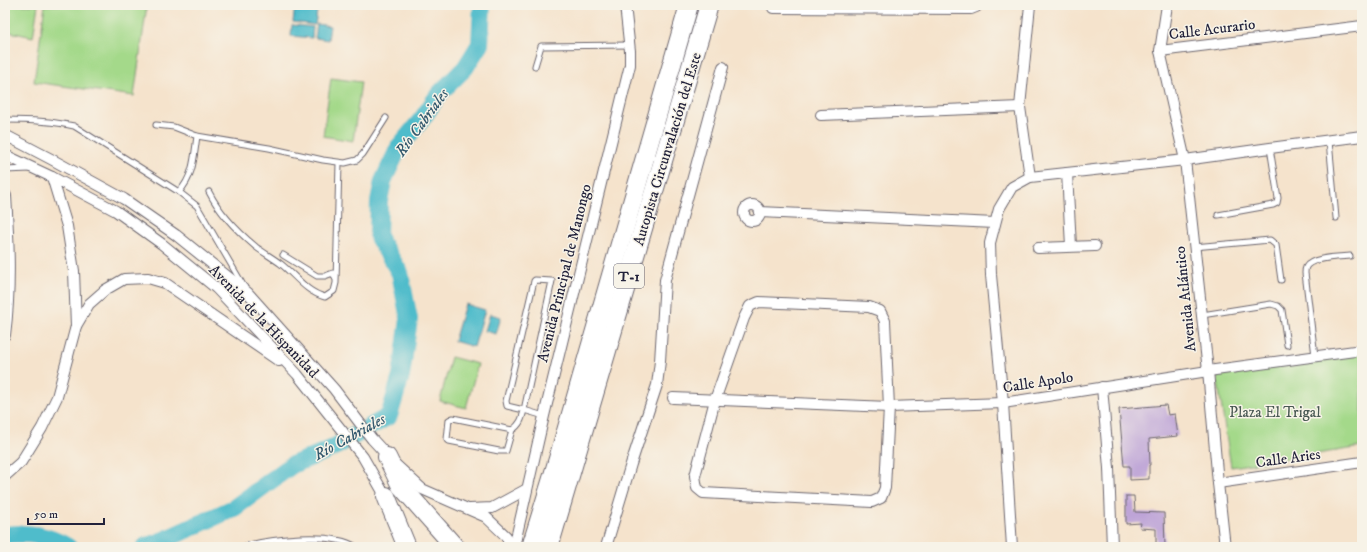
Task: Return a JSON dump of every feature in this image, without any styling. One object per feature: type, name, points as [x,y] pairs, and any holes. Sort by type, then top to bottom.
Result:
[{"type":"highway","name":"Autopista Circunvalación del Este","points":[[531,547],[558,460],[689,5]]},
{"type":"highway","name":"Autopista Circunvalación del Este","points":[[549,547],[709,5]]},
{"type":"highway","points":[[387,457],[401,486],[455,547]]},
{"type":"highway","points":[[386,496],[406,547]]},
{"type":"street","name":"Avenida Principal de Manongo","points":[[514,547],[544,416],[630,65],[630,45],[625,5]]},
{"type":"street","points":[[773,8],[864,6],[971,9],[976,7],[976,5]]},
{"type":"street","points":[[1030,5],[1020,107],[1030,177]]},
{"type":"street","points":[[1160,51],[1166,5]]},
{"type":"street","name":"Calle Acurario","points":[[1160,51],[1362,26]]},
{"type":"street","name":"Avenida Atlántico","points":[[1160,51],[1185,160],[1225,547]]},
{"type":"street","points":[[606,547],[657,385],[665,280],[723,67]]},
{"type":"street","points":[[821,115],[1020,107]]},
{"type":"street","name":"Avenida de la Hispanidad","points":[[5,135],[124,198],[176,235],[248,293],[334,389],[387,457],[422,489],[486,516],[506,536],[511,547]]},
{"type":"street","points":[[1012,547],[1003,403],[990,275],[990,243],[999,209],[1012,187],[1030,177],[1185,160],[1362,136]]},
{"type":"street","name":"Avenida de la Hispanidad","points":[[5,155],[52,177],[116,211],[162,244],[216,288],[297,374],[363,457],[416,547]]},
{"type":"street","points":[[1067,173],[1071,246]]},
{"type":"street","points":[[52,177],[67,226],[74,271],[76,326]]},
{"type":"street","points":[[5,194],[9,243],[9,273],[5,334]]},
{"type":"street","points":[[760,212],[995,223]]},
{"type":"street","points":[[1038,248],[1095,246]]},
{"type":"street","points":[[5,476],[21,462],[42,428],[57,397],[76,326],[89,304],[105,290],[124,279],[148,278],[165,283],[297,374]]},
{"type":"street","points":[[759,302],[869,307],[880,311],[886,320],[889,408],[885,488],[882,498],[872,502],[703,493],[697,488],[695,476],[715,400],[744,318],[750,306],[759,302]]},
{"type":"street","name":"Calle Apolo","points":[[672,398],[889,408],[1003,403],[1208,371],[1362,350]]},
{"type":"street","points":[[1102,387],[1109,468],[1112,547]]},
{"type":"street","name":"Calle Aries","points":[[1218,483],[1362,462]]},
{"type":"street","points":[[467,509],[492,508],[527,489]]},
{"type":"lane","points":[[535,66],[541,46],[630,45]]},
{"type":"lane","points":[[156,125],[174,127],[197,136],[269,148],[339,163],[350,163],[357,160],[363,154],[386,118]]},
{"type":"lane","points":[[5,120],[38,121],[74,126],[179,192],[197,206],[248,293]]},
{"type":"lane","points":[[179,192],[190,178],[197,136]]},
{"type":"lane","points":[[1329,141],[1336,218]]},
{"type":"lane","points":[[1218,215],[1277,203],[1278,198],[1270,148]]},
{"type":"lane","points":[[209,192],[214,202],[233,227],[257,247],[282,264],[314,294],[325,296],[334,291],[336,283],[339,163]]},
{"type":"lane","points":[[5,170],[34,169]]},
{"type":"lane","points":[[1194,247],[1270,240],[1276,245],[1281,280]]},
{"type":"lane","points":[[282,255],[317,276],[325,276],[333,273],[335,274],[336,283]]},
{"type":"lane","points":[[1315,356],[1305,273],[1306,266],[1310,262],[1316,260],[1350,256]]},
{"type":"lane","points":[[1362,260],[1362,270]]},
{"type":"lane","points":[[512,430],[453,418],[449,420],[447,439],[449,441],[502,452],[506,451],[512,430],[521,420],[524,410],[552,281],[537,280],[534,281],[506,401],[507,406],[524,410],[544,416]]},
{"type":"lane","points":[[1202,315],[1271,304],[1278,306],[1282,310],[1287,345]]},
{"type":"lane","points":[[242,547],[257,542],[322,538],[337,540],[356,547]]},
{"type":"green space","points":[[5,5],[38,5],[33,37],[5,31]]},
{"type":"green space","points":[[45,5],[147,5],[134,96],[34,82]]},
{"type":"green space","points":[[331,78],[361,82],[353,141],[323,136]]},
{"type":"green space","name":"Plaza El Trigal","points":[[1362,354],[1362,447],[1231,467],[1216,371]]},
{"type":"green space","points":[[451,357],[478,364],[466,408],[440,401]]},
{"type":"water","points":[[295,5],[318,5],[315,25],[293,22]]},
{"type":"water","points":[[317,24],[330,26],[328,40],[315,38]]},
{"type":"water","points":[[292,25],[313,27],[312,38],[291,36]]},
{"type":"water","points":[[465,304],[485,310],[474,347],[454,341]]},
{"type":"water","points":[[490,314],[501,317],[496,334],[485,331]]},
{"type":"building","points":[[1166,405],[1168,415],[1175,414],[1178,436],[1149,439],[1149,479],[1130,480],[1130,466],[1124,466],[1119,409]]},
{"type":"building","points":[[1126,496],[1134,496],[1135,512],[1164,513],[1165,547],[1156,547],[1156,529],[1140,528],[1141,523],[1126,524]]},
{"type":"waterway","name":"Río Cabriales","points":[[145,547],[164,540],[234,508],[292,465],[331,449],[389,416],[401,376],[409,319],[400,273],[378,237],[379,201],[383,181],[399,147],[422,119],[439,94],[465,68],[480,44],[482,5]]},
{"type":"waterway","name":"Río Cabriales","points":[[5,535],[38,535],[68,547]]}]
